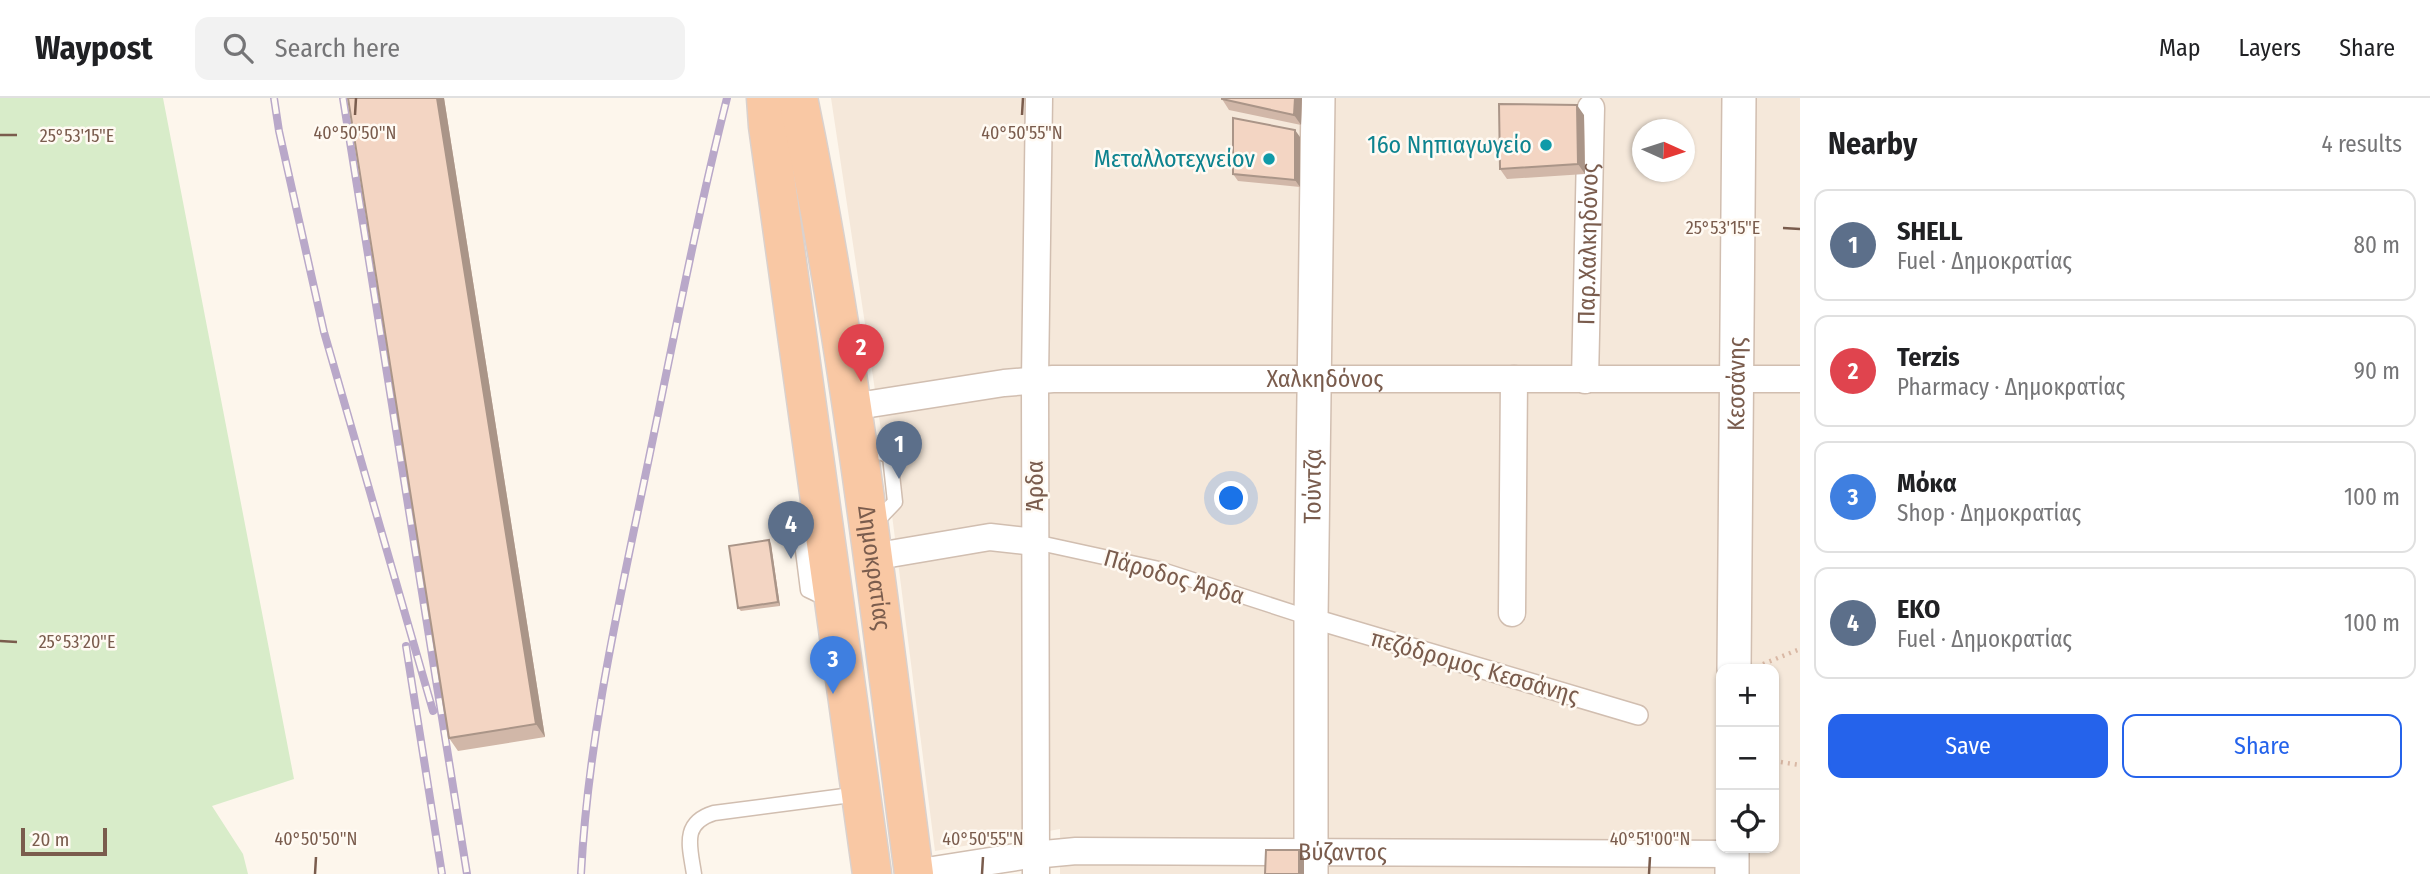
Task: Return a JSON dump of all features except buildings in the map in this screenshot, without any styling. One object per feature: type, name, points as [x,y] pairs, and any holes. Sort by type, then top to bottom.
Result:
[{"type":"highway","name":"Δημοκρατίας","points":[[766,98],[872,874]]},
{"type":"highway","name":"Δημοκρατίας","points":[[798,98],[817,192],[851,407],[914,874]]},
{"type":"street","name":"Άρδα","points":[[1037,864],[1035,380],[1039,98]]},
{"type":"street","name":"Τούντζα","points":[[1310,863],[1318,98]]},
{"type":"street","name":"Κεσσάνης","points":[[1739,98],[1736,380],[1748,664]]},
{"type":"street","name":"Παρ.Χαλκηδόνος","points":[[1585,380],[1591,108]]},
{"type":"street","points":[[1512,613],[1514,379]]},
{"type":"street","name":"Χαλκηδόνος","points":[[851,407],[1035,380],[1800,379]]},
{"type":"street","points":[[870,544],[1000,537],[1035,542]]},
{"type":"street","name":"πεζόδρομος Κεσσάνης","points":[[1311,618],[1638,715]]},
{"type":"street","name":"Βύζαντος","points":[[914,874],[1037,864],[1076,851],[1310,863],[1732,859]]},
{"type":"lane","name":"Πάροδος Άρδα","points":[[1035,542],[1159,569],[1311,618]]},
{"type":"lane","points":[[694,874],[689,842],[692,825],[702,817],[714,813],[861,793]]},
{"type":"path","points":[[1757,664],[1800,649]]},
{"type":"path","points":[[1779,762],[1800,765]]},
{"type":"shaded area","points":[[831,98],[1800,98],[1800,874],[1060,874],[1060,829],[935,851],[882,437]]},
{"type":"green space","points":[[0,98],[163,98],[294,779],[212,806],[243,854],[248,874],[0,874]]},
{"type":"railway","points":[[274,98],[324,332],[433,711]]},
{"type":"railway","points":[[343,98],[467,874]]},
{"type":"railway","points":[[581,874],[590,775],[614,628],[694,241],[727,98]]},
{"type":"railway","points":[[406,646],[442,874]]},
{"type":"place","name":"16ο Νηπιαγωγείο","points":[[1546,145]]},
{"type":"place","name":"Μεταλλοτεχνείον","points":[[1269,159]]},
{"type":"place","name":"Terzis","points":[[861,382]]},
{"type":"place","name":"SHELL","points":[[899,479]]},
{"type":"place","name":"EKO","points":[[791,559]]},
{"type":"place","name":"Μόκα","points":[[833,694]]}]
